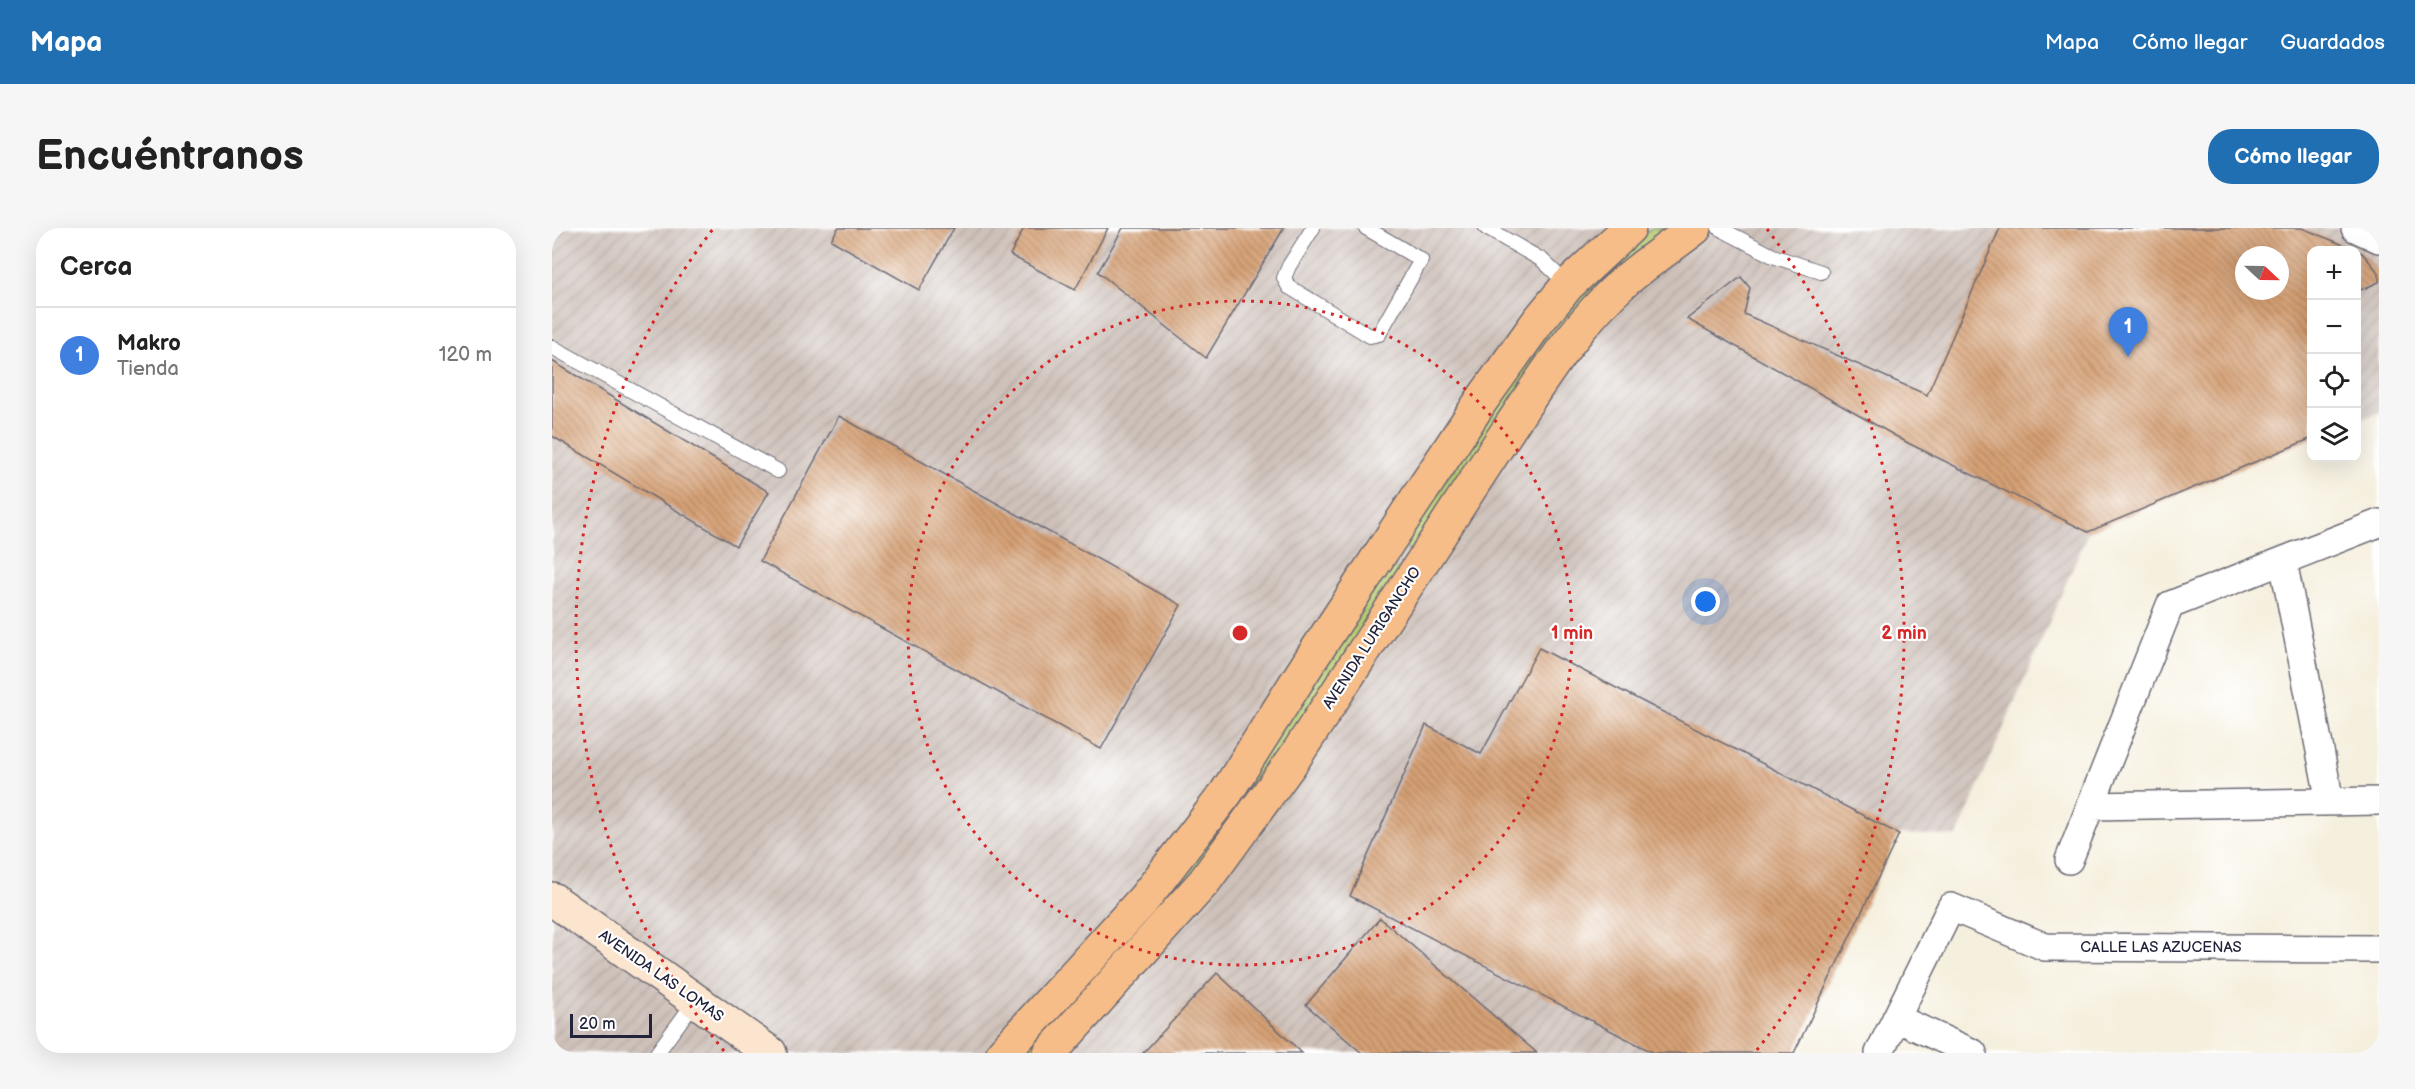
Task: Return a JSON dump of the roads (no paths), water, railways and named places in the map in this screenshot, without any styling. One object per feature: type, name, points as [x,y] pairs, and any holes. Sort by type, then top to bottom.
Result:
[{"type":"main road","points":[[1003,1053],[1143,900],[1226,793],[1311,659],[1481,401],[1539,320],[1568,285],[1629,228]]},
{"type":"main road","name":"AVENIDA LURIGANCHO","points":[[1050,1053],[1204,882],[1293,760],[1545,375],[1587,320],[1624,282],[1695,228]]},
{"type":"main road","points":[[1386,545],[1417,568]]},
{"type":"main road","name":"AVENIDA LAS LOMAS","points":[[552,899],[770,1053]]},
{"type":"street","points":[[2355,228],[2379,239]]},
{"type":"street","points":[[2069,860],[2170,605],[2379,523]]},
{"type":"street","points":[[2283,561],[2330,802]]},
{"type":"street","points":[[2091,806],[2379,801]]},
{"type":"street","name":"CALLE LAS AZUCENAS","points":[[1896,1018],[1951,907],[2045,947],[2379,948]]},
{"type":"street","points":[[1878,1053],[1896,1018],[1973,1053]]},
{"type":"lane","points":[[1313,228],[1284,278],[1289,287],[1370,336],[1379,334],[1421,260],[1366,228]]},
{"type":"lane","points":[[1486,228],[1542,260],[1568,285]]},
{"type":"lane","points":[[1719,228],[1773,256],[1821,272]]},
{"type":"lane","points":[[552,347],[778,471]]},
{"type":"lane","points":[[657,1053],[696,1000]]},
{"type":"place","name":"Makro","points":[[2128,357]]}]
